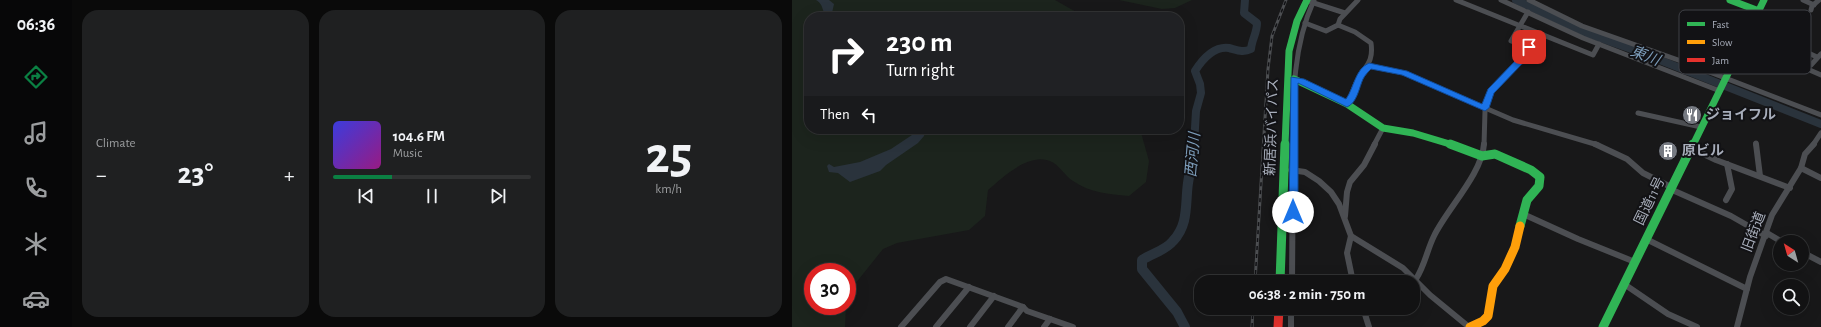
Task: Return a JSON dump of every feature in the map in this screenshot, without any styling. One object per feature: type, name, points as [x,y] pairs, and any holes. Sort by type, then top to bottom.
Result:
[{"type":"main road","points":[[1730,0],[1756,10]]},
{"type":"main road","name":"国道11号","points":[[1759,10],[1764,0]]},
{"type":"main road","name":"新居浜バイパス","points":[[1280,275],[1283,171],[1289,51],[1297,21],[1310,1]]},
{"type":"main road","name":"国道11号","points":[[1603,327],[1728,74]]},
{"type":"main road","points":[[1294,79],[1347,104],[1383,128],[1413,133],[1443,141],[1482,156],[1495,154],[1531,170],[1540,177],[1539,186],[1527,200],[1515,247],[1505,269],[1493,286],[1488,316],[1483,322],[1469,327]]},
{"type":"main road","points":[[1278,327],[1279,315]]},
{"type":"street","points":[[1305,23],[1326,31],[1338,25],[1345,13],[1358,0]]},
{"type":"street","points":[[1456,0],[1592,55],[1600,44]]},
{"type":"street","points":[[1501,0],[1600,44],[1720,90]]},
{"type":"street","points":[[1529,0],[1582,26],[1679,62]]},
{"type":"street","points":[[1803,0],[1814,5]]},
{"type":"street","points":[[1812,10],[1818,0],[1821,2]]},
{"type":"street","points":[[1292,275],[1294,79],[1300,43],[1310,1],[1345,13]]},
{"type":"street","points":[[1419,275],[1423,268],[1434,236],[1458,200],[1482,156],[1484,146],[1485,108],[1490,91],[1519,62],[1527,58],[1530,49],[1529,47],[1510,41],[1528,12]]},
{"type":"street","points":[[1338,25],[1355,32],[1370,43],[1371,62],[1360,76],[1352,97],[1347,104]]},
{"type":"street","points":[[1811,65],[1819,56]]},
{"type":"street","points":[[1369,66],[1404,73],[1514,120],[1602,146],[1627,159],[1643,173],[1773,238]]},
{"type":"street","points":[[1811,70],[1821,74]]},
{"type":"street","points":[[1712,74],[1821,115]]},
{"type":"street","points":[[1638,112],[1702,127]]},
{"type":"street","points":[[1344,217],[1346,214],[1347,192],[1350,182],[1364,165],[1383,128]]},
{"type":"street","name":"旧街道","points":[[1737,327],[1747,289],[1772,215],[1801,168],[1805,154],[1819,142],[1821,133]]},
{"type":"street","points":[[1756,143],[1760,176]]},
{"type":"street","points":[[1691,148],[1727,164],[1790,188]]},
{"type":"street","points":[[1726,200],[1732,189],[1727,164]]},
{"type":"street","points":[[1801,168],[1821,178]]},
{"type":"street","points":[[1283,171],[1294,170],[1308,174],[1329,190],[1340,206],[1350,229],[1351,236],[1346,254],[1347,266],[1350,275]]},
{"type":"street","points":[[1523,214],[1634,262]]},
{"type":"street","points":[[1351,236],[1404,268],[1412,275]]},
{"type":"street","points":[[1646,239],[1747,289]]},
{"type":"street","points":[[1809,256],[1821,262]]},
{"type":"street","points":[[901,327],[940,282],[946,279],[1023,307],[1027,311],[1073,327]]},
{"type":"street","points":[[1420,284],[1430,295],[1469,327]]},
{"type":"street","points":[[1624,284],[1668,314],[1697,327]]},
{"type":"street","points":[[936,327],[969,287]]},
{"type":"street","points":[[970,327],[994,296]]},
{"type":"street","points":[[1008,327],[1023,307]]},
{"type":"street","points":[[1291,315],[1291,327]]},
{"type":"street","points":[[1365,315],[1369,327]]},
{"type":"street","points":[[1044,327],[1050,319]]},
{"type":"shaded area","points":[[792,0],[1055,0],[1076,12],[804,12],[804,134],[1141,134],[1149,161],[1146,182],[1129,196],[1107,194],[1086,188],[1070,179],[1058,166],[1052,162],[1035,160],[1026,163],[1017,167],[988,190],[985,216],[969,230],[897,243],[883,249],[856,283],[856,263],[804,263],[804,315],[846,315],[845,327],[792,327]]},
{"type":"shaded area","points":[[816,0],[829,0],[834,4],[832,12],[824,12]]},
{"type":"shaded area","points":[[1119,0],[1192,0],[1175,8],[1162,9]]},
{"type":"shaded area","points":[[925,134],[918,143],[886,165],[880,171],[850,182],[838,173],[829,172],[827,166],[829,164],[834,167],[860,162],[891,149],[912,135]]},
{"type":"waterway","name":"西河川","points":[[1194,145],[1196,111],[1201,93],[1200,84],[1195,71],[1205,58],[1213,51],[1218,49],[1229,48],[1243,51],[1251,49],[1257,23],[1244,13],[1245,0]]},
{"type":"waterway","name":"東川","points":[[1516,0],[1586,33],[1679,68]]},
{"type":"waterway","name":"東川","points":[[1695,74],[1821,124]]},
{"type":"waterway","name":"西河川","points":[[1185,327],[1177,312],[1142,269],[1142,260],[1162,250],[1170,244],[1182,228],[1194,144]]},
{"type":"railway","points":[[1255,275],[1268,69],[1272,36],[1286,0]]},
{"type":"railway","points":[[1252,327],[1253,315]]},
{"type":"traffic: fast","points":[[1280,275],[1289,51],[1297,21],[1307,0]]},
{"type":"traffic: fast","points":[[1730,0],[1756,10]]},
{"type":"traffic: fast","points":[[1759,10],[1764,0]]},
{"type":"traffic: fast","points":[[1603,327],[1728,74]]},
{"type":"traffic: fast","points":[[1294,79],[1347,104],[1383,128],[1413,133],[1443,141],[1482,156],[1495,154],[1531,170],[1540,177],[1539,186],[1527,200],[1520,226]]},
{"type":"traffic: slow","points":[[1470,327],[1483,321],[1488,316],[1493,286],[1505,269],[1515,247],[1520,226]]},
{"type":"traffic: jam","points":[[1278,327],[1279,315]]},
{"type":"place","name":"ジョイフル","points":[[1692,115]]},
{"type":"place","name":"原ビル","points":[[1668,151]]},
{"type":"route","points":[[1293,212],[1294,79],[1347,104],[1355,91],[1360,76],[1369,66],[1404,73],[1485,108],[1490,91],[1519,62],[1527,58],[1530,49],[1529,47]]}]
